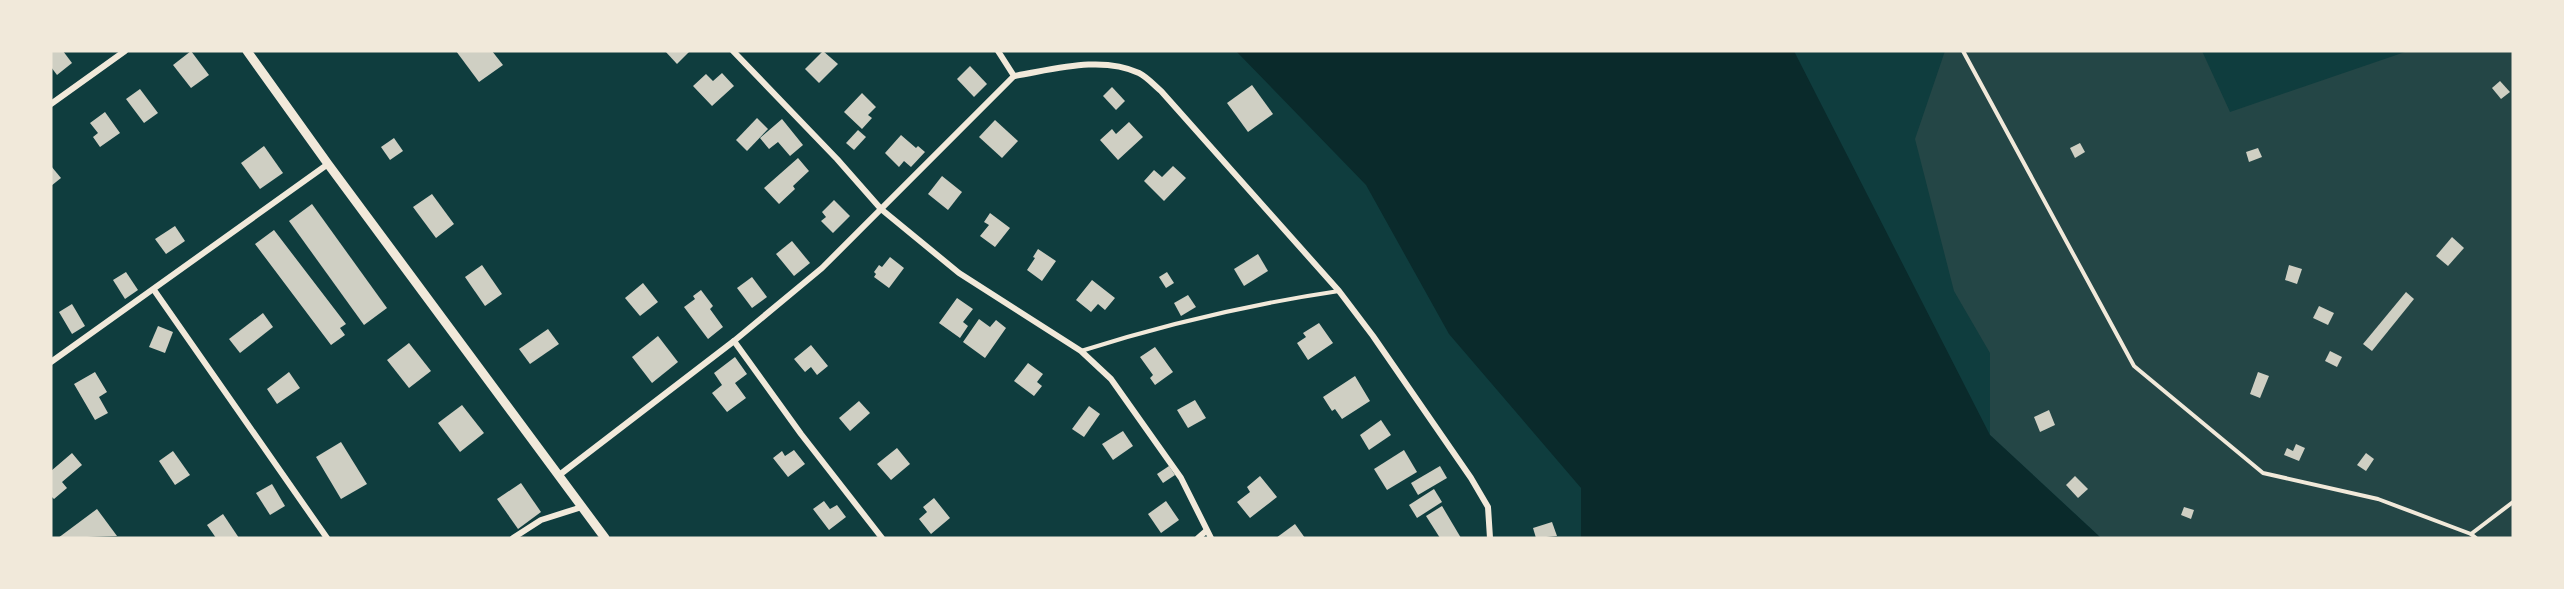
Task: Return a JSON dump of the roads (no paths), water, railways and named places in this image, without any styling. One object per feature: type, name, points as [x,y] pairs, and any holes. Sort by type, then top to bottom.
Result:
[{"type":"street","points":[[51,104],[125,51]]},
{"type":"street","points":[[247,51],[605,538]]},
{"type":"street","points":[[733,51],[837,159],[881,209],[959,273],[1081,351],[1111,379],[1180,478],[1211,538]]},
{"type":"street","points":[[998,51],[1014,76]]},
{"type":"street","points":[[558,476],[734,341],[822,268],[1014,76],[1080,66],[1110,65],[1139,74],[1161,91],[1339,291],[1373,336],[1471,478],[1488,507],[1489,537]]},
{"type":"street","points":[[51,362],[328,164]]},
{"type":"street","points":[[154,290],[327,538]]},
{"type":"street","points":[[734,341],[801,434],[882,538]]},
{"type":"street","points":[[513,538],[541,520],[582,507]]},
{"type":"street","points":[[1198,538],[1206,531]]},
{"type":"lane","points":[[1963,51],[2134,366],[2263,473],[2378,499],[2471,534],[2476,538]]},
{"type":"lane","points":[[1081,351],[1166,325],[1289,298],[1339,291]]},
{"type":"lane","points":[[2471,534],[2513,502]]}]
